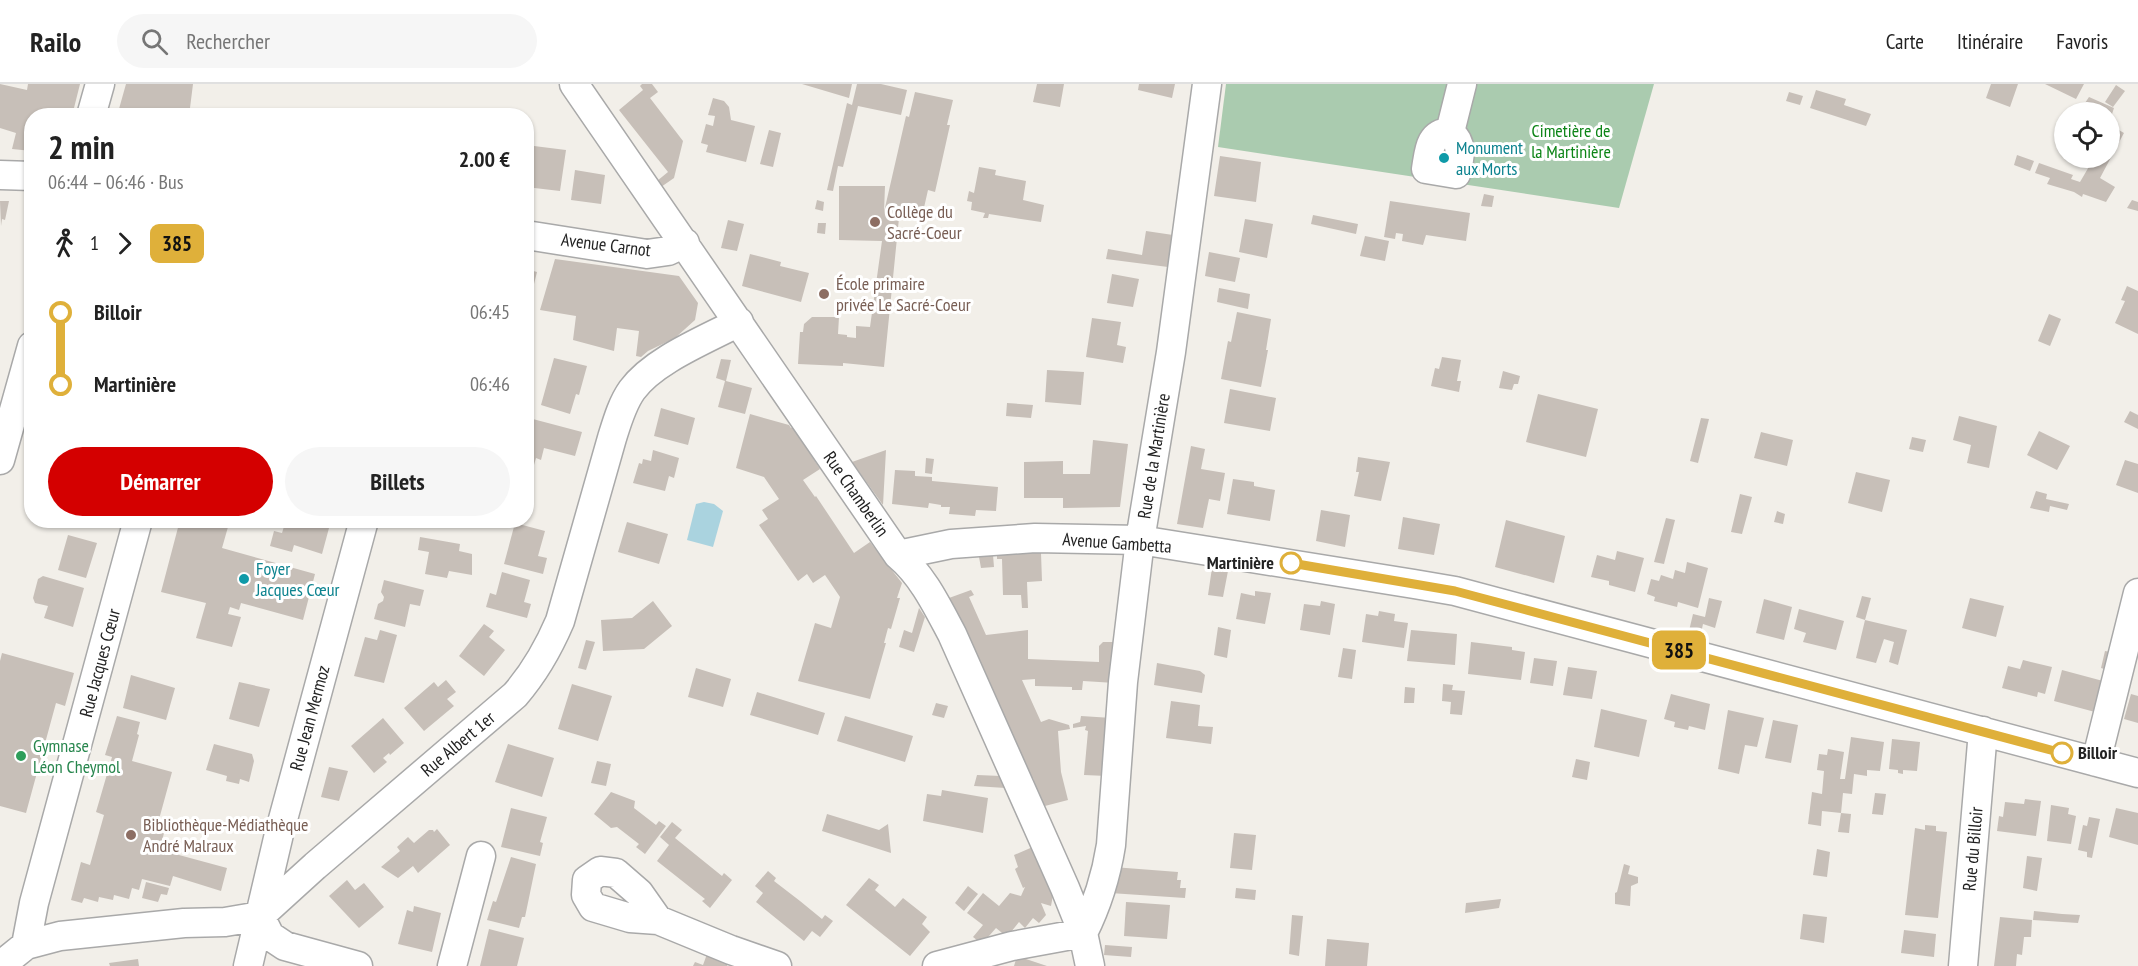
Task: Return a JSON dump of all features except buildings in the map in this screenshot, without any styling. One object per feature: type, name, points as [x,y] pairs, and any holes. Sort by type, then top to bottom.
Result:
[{"type":"street","points":[[93,108],[100,84]]},
{"type":"street","name":"Rue Chamberlin","points":[[574,84],[898,555],[913,567],[952,634],[1065,888],[1083,933],[1090,966]]},
{"type":"street","name":"Rue de la Martinière","points":[[1083,933],[1107,871],[1111,845],[1123,682],[1140,540],[1171,352],[1207,84]]},
{"type":"street","points":[[1450,132],[1462,84]]},
{"type":"street","points":[[0,175],[24,176]]},
{"type":"street","name":"Avenue Carnot","points":[[534,236],[647,254],[668,250],[685,243]]},
{"type":"street","name":"Rue Albert 1er","points":[[260,916],[514,695],[533,674],[548,650],[560,621],[612,438],[631,391],[645,375],[658,365],[739,322]]},
{"type":"street","points":[[0,460],[24,374]]},
{"type":"street","name":"Rue Jacques Cœur","points":[[26,945],[34,903],[136,528]]},
{"type":"street","name":"Rue Jean Mermoz","points":[[248,966],[279,834],[362,528]]},
{"type":"street","name":"Avenue Gambetta","points":[[898,555],[951,544],[1035,538],[1140,540],[1455,591],[2138,773]]},
{"type":"street","points":[[2096,762],[2138,593]]},
{"type":"street","name":"Rue du Billoir","points":[[1963,966],[1983,731]]},
{"type":"street","points":[[452,966],[481,856]]},
{"type":"street","points":[[0,966],[26,945],[60,936],[184,923],[225,922],[260,916],[270,936],[285,946],[358,966]]},
{"type":"street","points":[[658,920],[777,966]]},
{"type":"street","points":[[937,966],[1012,946],[1083,933]]},
{"type":"green space","name":"Cimetière de la Martinière","points":[[1226,84],[1654,84],[1619,208],[1218,147]]},
{"type":"water","points":[[704,502],[714,504],[723,511],[713,547],[687,540],[696,504]]},
{"type":"bus line","name":"385","points":[[1291,563],[1455,591],[2062,753]]},
{"type":"place","name":"Monument aux Morts","points":[[1444,158]]},
{"type":"place","name":"Collège du Sacré-Coeur","points":[[875,222]]},
{"type":"place","name":"École primaire privée Le Sacré-Coeur","points":[[824,294]]},
{"type":"place","name":"Martinière","points":[[1291,563]]},
{"type":"place","name":"Foyer Jacques Cœur","points":[[244,579]]},
{"type":"place","name":"Billoir","points":[[2062,753]]},
{"type":"place","name":"Gymnase Léon Cheymol","points":[[21,756]]},
{"type":"place","name":"Bibliothèque-Médiathèque André Malraux","points":[[131,835]]}]
